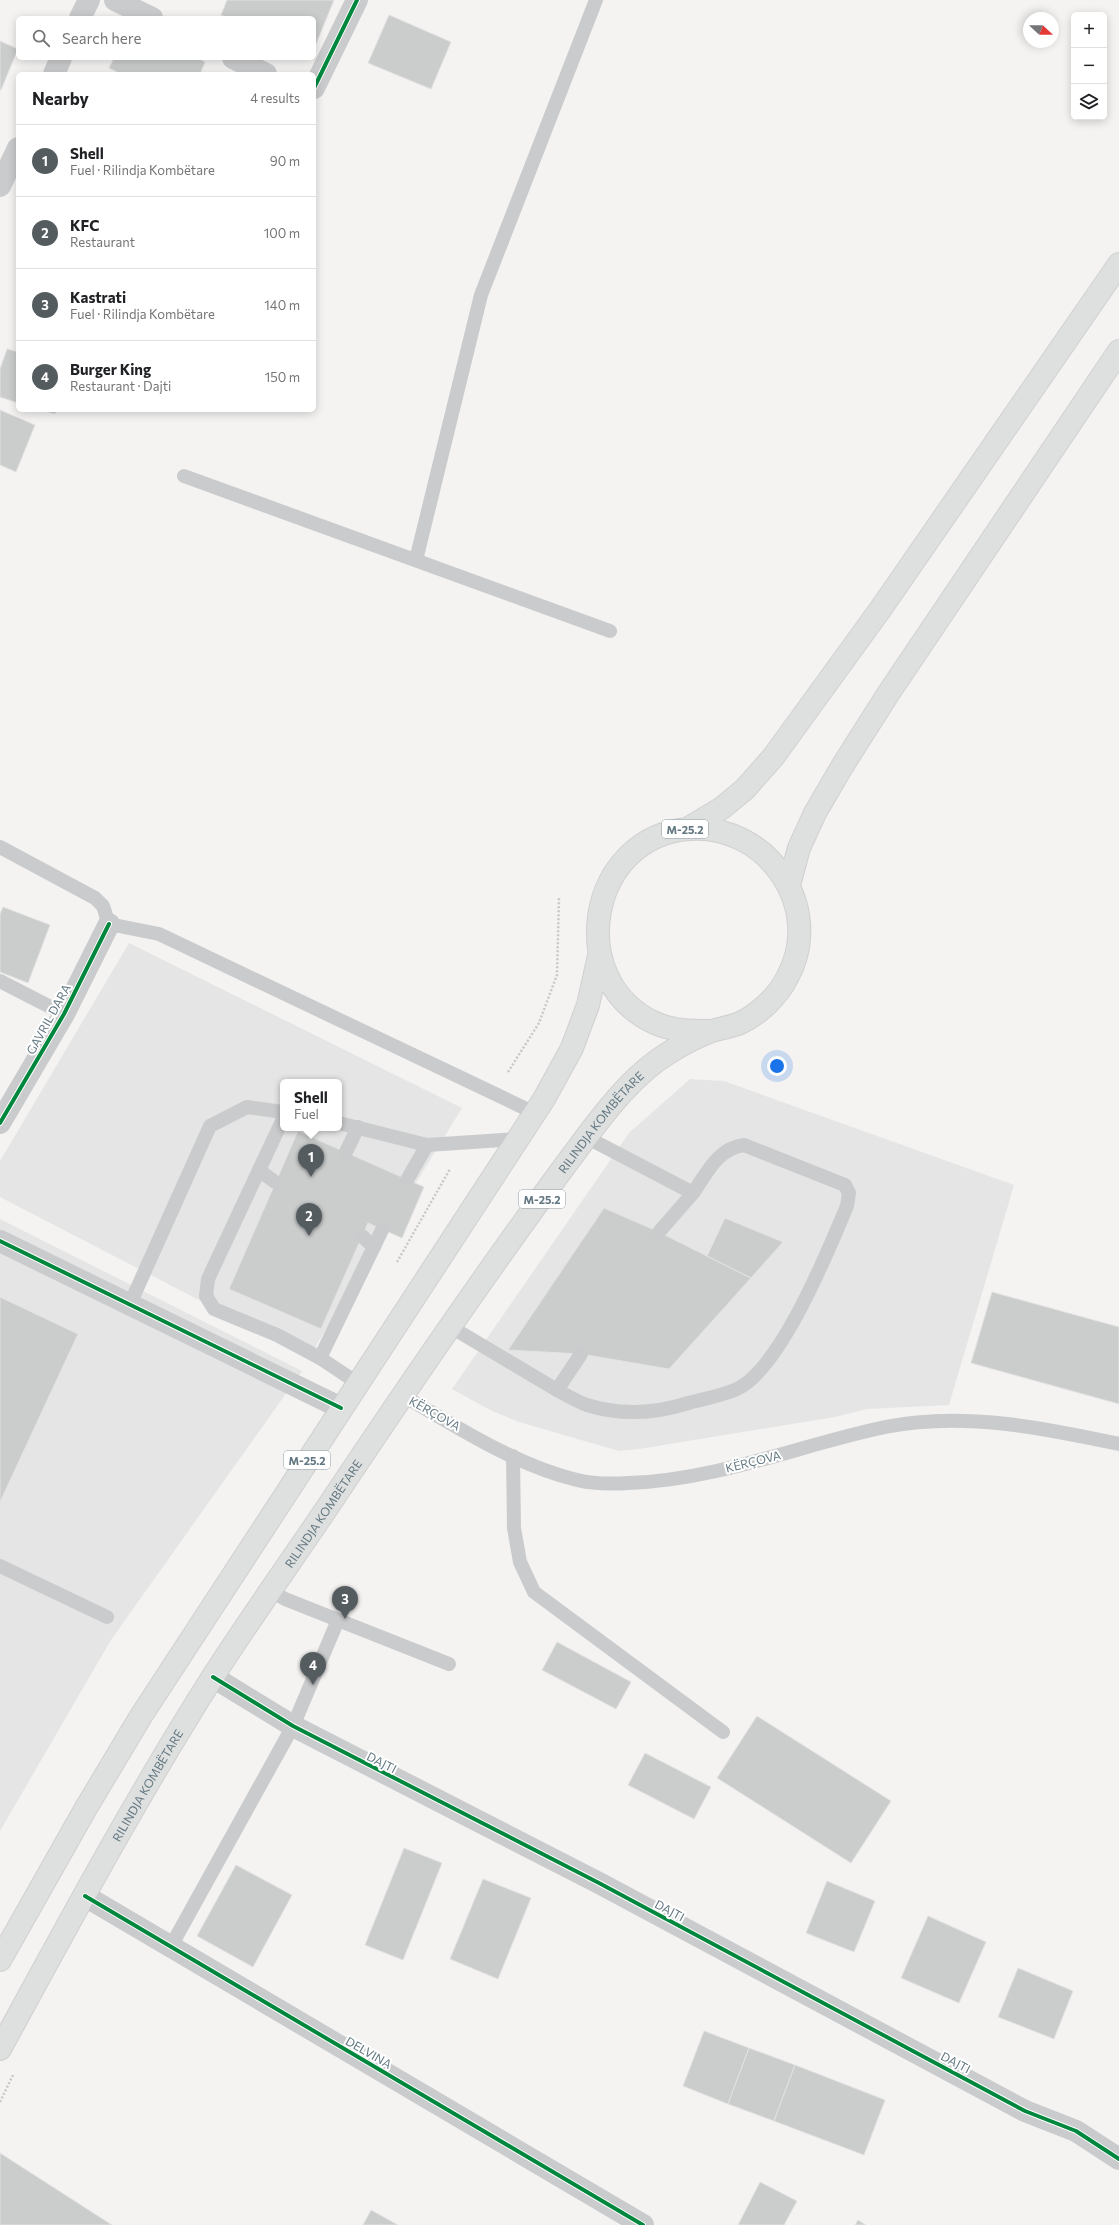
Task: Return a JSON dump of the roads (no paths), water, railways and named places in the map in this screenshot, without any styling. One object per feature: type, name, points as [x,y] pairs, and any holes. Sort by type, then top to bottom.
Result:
[{"type":"main road","points":[[686,829],[722,808],[744,789],[774,756],[882,607],[1119,264]]},
{"type":"main road","points":[[789,885],[802,841],[815,813],[843,764],[888,694],[1119,351]]},
{"type":"main road","name":"M-25.2","points":[[686,829],[718,830],[747,841],[771,859],[789,885],[798,915],[798,948],[788,978],[768,1004],[742,1022],[711,1032],[682,1031],[653,1022],[629,1006],[610,983],[599,956],[596,927],[601,898],[615,873],[634,851],[658,836],[686,829]]},
{"type":"main road","name":"M-25.2","points":[[0,1960],[86,1808],[141,1716],[535,1113],[572,1048],[588,1005],[599,956]]},
{"type":"main road","name":"RILINDJA KOMBËTARE","points":[[0,2049],[145,1789],[213,1677],[402,1395],[586,1137],[643,1071],[670,1052],[711,1032]]},
{"type":"street","points":[[81,16],[89,0]]},
{"type":"street","points":[[115,0],[148,16]]},
{"type":"street","points":[[316,84],[357,0]]},
{"type":"street","points":[[55,72],[60,60]]},
{"type":"street","points":[[237,60],[262,72]]},
{"type":"street","points":[[0,186],[16,152]]},
{"type":"street","name":"GAVRIL DARA","points":[[0,1123],[64,1014],[109,924]]},
{"type":"street","points":[[0,1241],[341,1408]]},
{"type":"street","name":"DAJTI","points":[[213,1677],[293,1726],[598,1883],[1026,2111],[1076,2131],[1119,2159]]},
{"type":"street","name":"DELVINA","points":[[85,1896],[106,1907],[170,1948],[643,2225]]},
{"type":"lane","points":[[416,560],[481,295],[596,0]]},
{"type":"lane","points":[[184,476],[610,631]]},
{"type":"lane","points":[[0,847],[80,888],[96,898],[103,906],[109,924],[159,934],[535,1113]]},
{"type":"lane","points":[[0,981],[64,1014]]},
{"type":"lane","points":[[130,1304],[210,1126],[247,1107],[280,1112]]},
{"type":"lane","points":[[342,1124],[427,1145],[518,1138]]},
{"type":"lane","points":[[280,1126],[208,1279],[206,1296],[214,1308],[277,1335],[320,1358],[359,1384]]},
{"type":"lane","points":[[346,1152],[358,1127]]},
{"type":"lane","points":[[586,1137],[693,1193]]},
{"type":"lane","points":[[407,1180],[427,1145]]},
{"type":"lane","points":[[451,1327],[557,1390],[586,1404],[612,1411],[642,1412],[677,1407],[738,1388],[757,1373],[775,1352],[808,1294],[847,1206],[849,1193],[845,1185],[744,1145],[734,1146],[724,1152],[713,1163],[693,1193],[659,1232]]},
{"type":"lane","points":[[259,1170],[275,1182]]},
{"type":"lane","points":[[320,1358],[382,1230]]},
{"type":"lane","points":[[362,1236],[374,1247]]},
{"type":"lane","points":[[557,1390],[581,1354]]},
{"type":"lane","name":"KËRÇOVA","points":[[402,1395],[513,1456],[541,1469],[578,1481],[615,1484],[653,1482],[698,1475],[886,1427],[938,1421],[989,1421],[1056,1430],[1119,1444]]},
{"type":"lane","points":[[513,1456],[514,1528],[520,1562],[534,1592],[723,1732]]},
{"type":"lane","points":[[0,1566],[108,1617]]},
{"type":"lane","points":[[271,1591],[285,1599],[449,1664]]},
{"type":"lane","points":[[170,1948],[293,1726],[338,1620]]},
{"type":"place","name":"Shell","points":[[311,1177]]},
{"type":"place","name":"KFC","points":[[309,1236]]},
{"type":"place","name":"Kastrati","points":[[345,1619]]},
{"type":"place","name":"Burger King","points":[[313,1685]]}]
